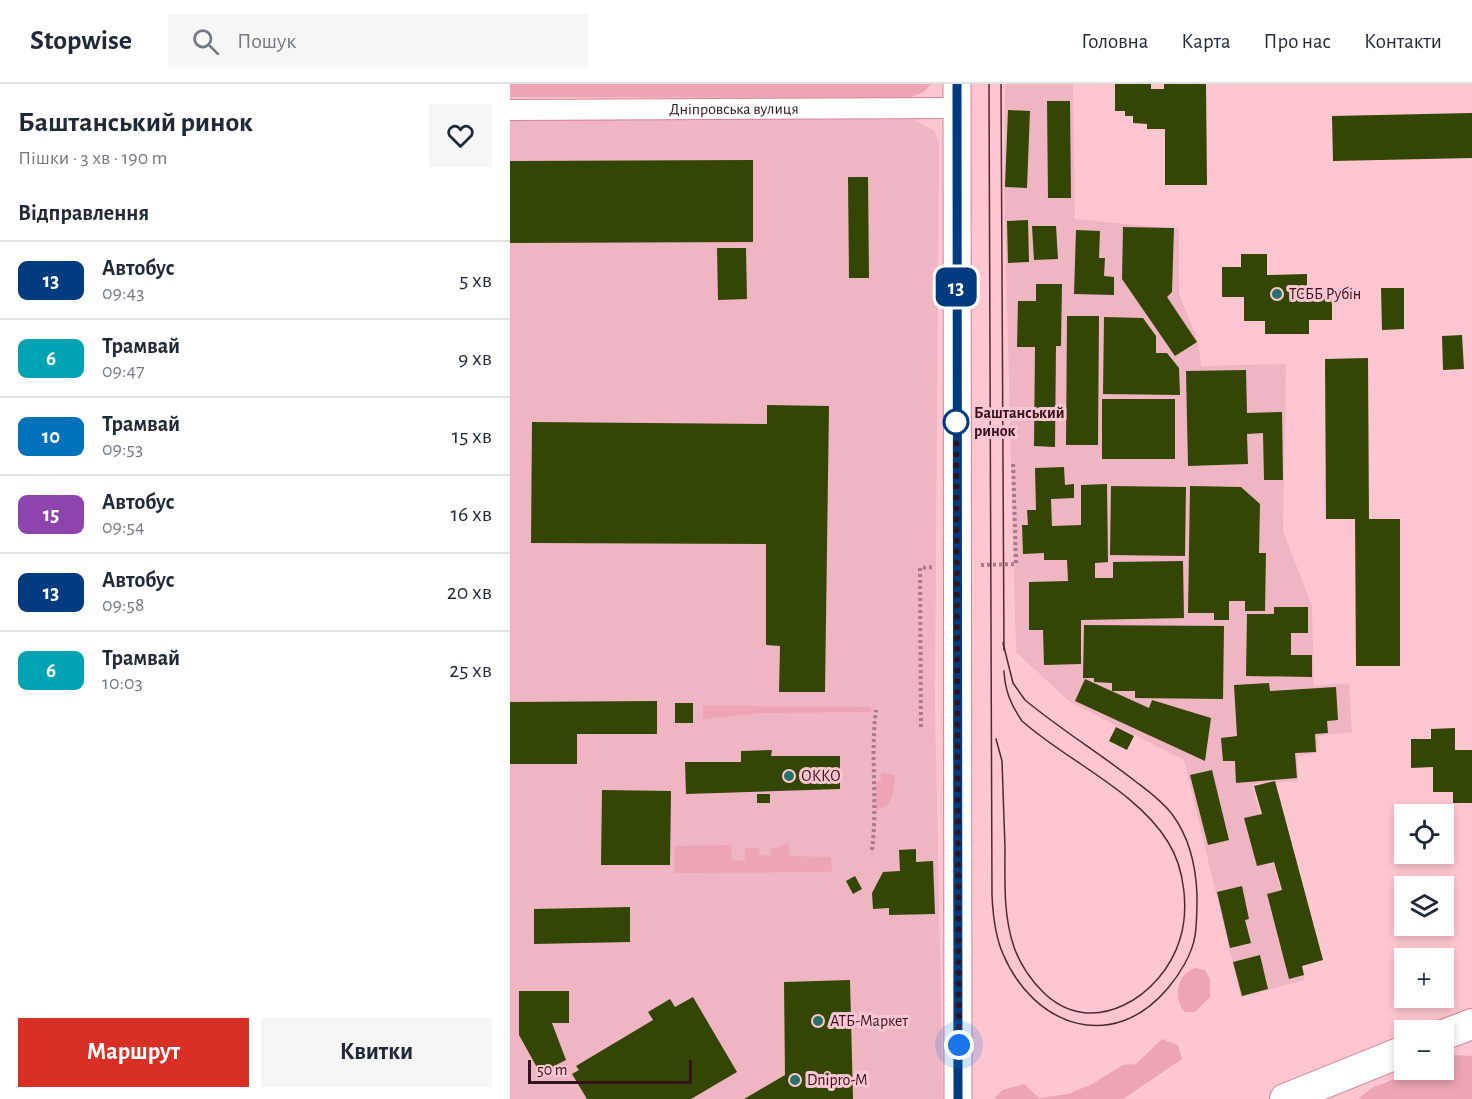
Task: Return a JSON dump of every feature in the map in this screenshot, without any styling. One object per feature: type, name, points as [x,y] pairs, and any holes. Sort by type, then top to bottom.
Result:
[{"type":"main road","points":[[957,96],[958,1099]]},
{"type":"main road","points":[[1454,1031],[1472,1024]]},
{"type":"main road","points":[[1285,1099],[1328,1090],[1394,1056]]},
{"type":"street","name":"Дніпровська вулиця","points":[[510,110],[957,96]]},
{"type":"path","points":[[872,850],[875,826],[873,748],[876,710]]},
{"type":"shaded area","points":[[510,84],[931,84],[924,92],[909,98],[510,97]]},
{"type":"shaded area","points":[[1005,84],[1073,84],[1075,219],[1179,229],[1179,294],[1198,341],[1201,366],[1286,364],[1283,531],[1312,606],[1314,686],[1349,683],[1352,732],[1317,736],[1318,753],[1297,756],[1298,781],[1252,784],[1305,980],[1241,997],[1184,760],[1070,702],[1016,652],[1004,189]]},
{"type":"shaded area","points":[[910,117],[934,131],[939,142],[935,706],[943,1099],[510,1099],[510,119]]},
{"type":"shaded area","points":[[703,706],[871,707],[871,712],[760,713],[703,719]]},
{"type":"shaded area","points":[[881,773],[895,775],[894,786],[890,802],[876,810],[876,782],[881,779]]},
{"type":"shaded area","points":[[789,843],[789,856],[831,857],[832,872],[675,873],[674,846],[731,845],[732,860],[745,861],[745,848],[759,848],[760,855],[771,856],[771,849]]},
{"type":"shaded area","points":[[1195,968],[1205,970],[1210,979],[1210,997],[1195,1012],[1185,1012],[1179,1000],[1178,987],[1184,976]]},
{"type":"shaded area","points":[[1162,1039],[1178,1045],[1182,1059],[1123,1099],[994,1099],[1002,1090],[1024,1084],[1039,1098],[1068,1094],[1092,1084],[1123,1065],[1136,1064]]},
{"type":"shaded area","points":[[1454,1055],[1472,1056],[1472,1099],[1358,1099],[1372,1088],[1394,1079],[1454,1080]]},
{"type":"building","points":[[1115,84],[1151,84],[1151,89],[1164,89],[1164,84],[1206,84],[1207,185],[1165,185],[1165,129],[1147,129],[1147,124],[1133,123],[1133,116],[1125,116],[1125,111],[1115,111]]},
{"type":"building","points":[[1047,101],[1070,101],[1071,198],[1048,198]]},
{"type":"building","points":[[1008,110],[1030,111],[1027,188],[1005,187]]},
{"type":"building","points":[[1472,113],[1472,158],[1333,161],[1332,116]]},
{"type":"building","points":[[753,160],[753,242],[510,243],[510,161]]},
{"type":"building","points":[[848,177],[868,177],[869,278],[849,278]]},
{"type":"building","points":[[1028,220],[1029,262],[1008,263],[1007,221]]},
{"type":"building","points":[[1032,226],[1056,226],[1058,259],[1034,260]]},
{"type":"building","points":[[1123,227],[1174,228],[1172,292],[1167,297],[1197,342],[1175,356],[1122,279]]},
{"type":"building","points":[[1076,230],[1100,231],[1099,258],[1105,258],[1104,276],[1114,277],[1114,295],[1074,294]]},
{"type":"building","points":[[717,248],[746,248],[747,299],[718,300]]},
{"type":"building","name":"ТСББ Рубін","points":[[1241,254],[1267,254],[1267,275],[1307,274],[1307,292],[1332,292],[1332,320],[1309,320],[1309,334],[1265,334],[1265,321],[1244,321],[1244,297],[1222,297],[1222,267],[1241,267]]},
{"type":"building","points":[[1036,284],[1062,284],[1061,346],[1056,346],[1055,447],[1034,446],[1035,347],[1017,347],[1018,301],[1036,301]]},
{"type":"building","points":[[1381,288],[1404,288],[1404,329],[1382,330]]},
{"type":"building","points":[[1067,316],[1099,316],[1098,445],[1066,445]]},
{"type":"building","points":[[1104,317],[1143,318],[1156,336],[1156,353],[1167,353],[1179,368],[1180,395],[1103,394]]},
{"type":"building","points":[[1462,335],[1464,369],[1443,370],[1442,336]]},
{"type":"building","points":[[1368,358],[1369,519],[1400,519],[1400,666],[1356,666],[1355,519],[1326,519],[1325,359]]},
{"type":"building","points":[[1246,370],[1247,413],[1282,412],[1283,480],[1264,480],[1263,433],[1247,434],[1248,464],[1188,466],[1186,371]]},
{"type":"building","points":[[1102,399],[1175,399],[1175,459],[1102,459]]},
{"type":"building","points":[[767,405],[829,406],[825,692],[779,692],[780,646],[766,645],[766,544],[531,543],[532,422],[767,424]]},
{"type":"building","points":[[1064,467],[1065,485],[1074,484],[1074,498],[1051,499],[1052,526],[1081,525],[1081,485],[1107,484],[1108,562],[1095,563],[1095,578],[1113,578],[1113,562],[1183,561],[1184,618],[1081,620],[1081,664],[1044,665],[1043,630],[1029,630],[1029,582],[1068,581],[1067,560],[1044,560],[1044,553],[1023,554],[1022,525],[1028,525],[1027,510],[1036,510],[1035,468]]},
{"type":"building","points":[[1111,486],[1186,487],[1185,556],[1110,555]]},
{"type":"building","points":[[1190,486],[1241,487],[1260,504],[1259,553],[1266,553],[1265,611],[1245,611],[1245,601],[1229,601],[1229,620],[1214,620],[1214,613],[1188,613]]},
{"type":"building","points":[[1274,607],[1308,607],[1308,633],[1291,633],[1291,655],[1312,655],[1312,677],[1246,676],[1247,614],[1274,614]]},
{"type":"building","points":[[1084,625],[1224,626],[1223,699],[1135,698],[1135,691],[1112,691],[1112,683],[1094,682],[1094,678],[1083,678]]},
{"type":"building","points":[[1085,679],[1149,708],[1152,700],[1211,718],[1205,761],[1075,701]]},
{"type":"building","points":[[1269,683],[1270,691],[1336,687],[1338,720],[1327,721],[1328,733],[1315,734],[1316,752],[1295,753],[1297,778],[1236,783],[1235,761],[1223,761],[1221,738],[1237,736],[1234,685]]},
{"type":"building","points":[[657,701],[657,734],[577,734],[577,764],[510,764],[510,702]]},
{"type":"building","points":[[675,703],[693,703],[693,723],[675,723]]},
{"type":"building","points":[[1116,727],[1134,736],[1127,750],[1109,741]]},
{"type":"building","points":[[1455,728],[1455,750],[1472,750],[1472,803],[1453,803],[1453,792],[1433,792],[1433,767],[1411,768],[1411,739],[1431,739],[1431,729]]},
{"type":"building","points":[[772,750],[771,756],[840,756],[840,789],[686,794],[685,762],[741,762],[741,751]]},
{"type":"building","points":[[1212,770],[1229,840],[1208,845],[1190,775]]},
{"type":"building","points":[[1275,781],[1323,960],[1302,966],[1304,975],[1289,979],[1267,894],[1282,890],[1274,862],[1257,866],[1244,818],[1262,814],[1254,786]]},
{"type":"building","points":[[602,790],[671,791],[670,865],[601,865]]},
{"type":"building","points":[[757,794],[770,794],[770,803],[757,803]]},
{"type":"building","points":[[916,849],[916,862],[933,861],[935,914],[889,915],[889,908],[873,909],[872,893],[883,872],[900,871],[899,850]]},
{"type":"building","points":[[855,876],[862,889],[853,894],[846,881]]},
{"type":"building","points":[[1242,886],[1249,919],[1245,920],[1251,943],[1230,948],[1217,892]]},
{"type":"building","points":[[630,907],[630,942],[534,944],[534,909]]},
{"type":"building","points":[[1260,955],[1268,989],[1242,996],[1233,962]]},
{"type":"building","points":[[850,980],[853,1099],[744,1099],[785,1075],[784,982]]},
{"type":"building","points":[[519,991],[569,991],[569,1023],[552,1023],[566,1060],[540,1073],[519,1035]]},
{"type":"building","points":[[693,997],[737,1072],[691,1099],[587,1099],[572,1074],[579,1070],[576,1066],[653,1020],[648,1012],[670,999],[675,1007]]},
{"type":"tram line","points":[[989,84],[992,896],[994,918],[1003,954],[1017,979],[1034,999],[1054,1014],[1076,1023],[1100,1025],[1123,1021],[1146,1008],[1168,988],[1181,970],[1191,950],[1196,931],[1197,895],[1190,852],[1178,823],[1159,800],[1025,700],[1013,683],[1003,643]]},
{"type":"tram line","points":[[1001,84],[1004,650]]},
{"type":"tram line","points":[[996,739],[1002,761],[1006,910],[1010,935],[1019,959],[1038,987],[1062,1006],[1083,1012],[1103,1012],[1123,1005],[1142,994],[1158,978],[1171,960],[1180,939],[1185,903],[1178,864],[1168,842],[1155,824],[1138,807],[1022,721],[1009,698],[1004,671]]},
{"type":"bus line","name":"13","points":[[957,84],[956,444],[959,566],[956,684],[960,890],[958,1099]]},
{"type":"place","name":"ТСББ Рубін","points":[[1277,294]]},
{"type":"place","name":"Баштанський ринок","points":[[956,422]]},
{"type":"place","name":"ОККО","points":[[789,776]]},
{"type":"place","name":"АТБ-Маркет","points":[[818,1021]]},
{"type":"place","name":"Dnipro-M","points":[[795,1080]]},
{"type":"route","points":[[956,422],[959,566],[956,706],[960,890],[959,1045]]}]
